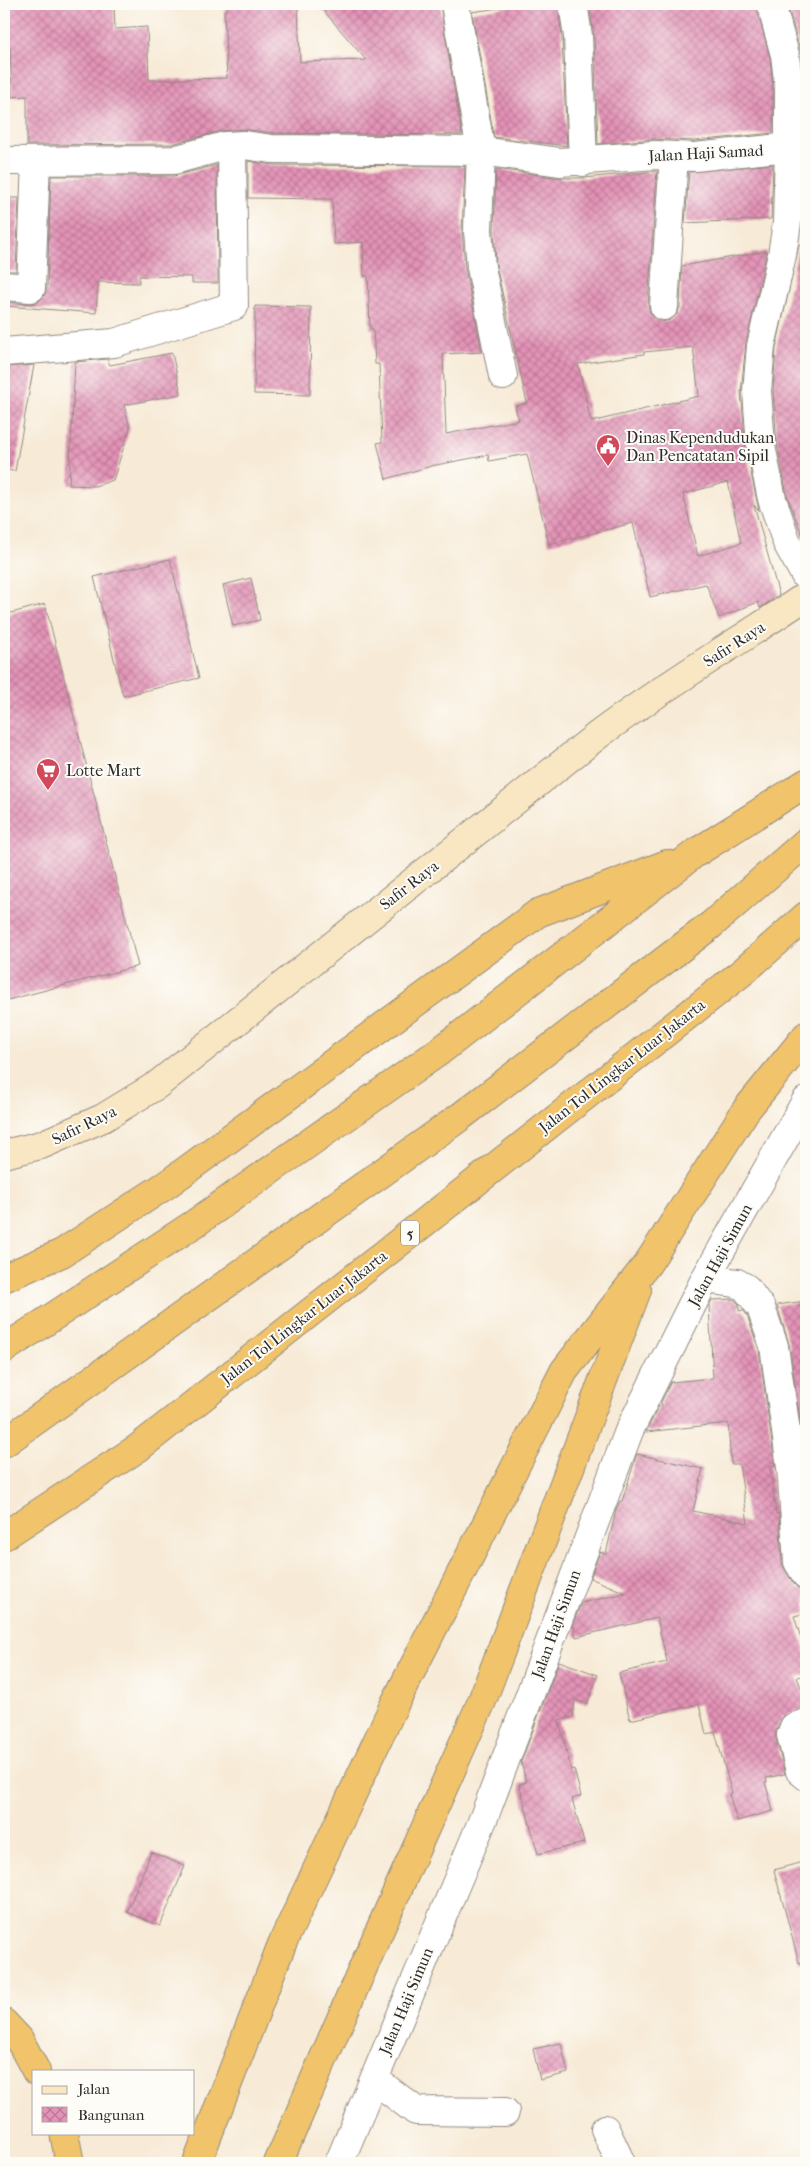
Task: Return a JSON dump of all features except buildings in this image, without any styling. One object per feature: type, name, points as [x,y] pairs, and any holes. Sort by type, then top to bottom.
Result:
[{"type":"highway","points":[[4,1349],[194,1224],[440,1051],[694,854],[806,783]]},
{"type":"highway","points":[[4,1443],[460,1116],[711,925],[806,842]]},
{"type":"highway","points":[[10,1278],[62,1253],[166,1185],[538,913],[694,854]]},
{"type":"highway","name":"Jalan Tol Lingkar Luar Jakarta","points":[[4,1536],[138,1448],[745,970],[806,916]]},
{"type":"highway","points":[[197,2163],[282,1944],[399,1694],[564,1371],[648,1263],[746,1110],[806,1036]]},
{"type":"highway","points":[[278,2163],[482,1701],[648,1263]]},
{"type":"highway","points":[[4,2023],[19,2040],[35,2070]]},
{"type":"highway","points":[[64,2134],[70,2163]]},
{"type":"street","points":[[454,4],[481,151],[479,239],[481,267],[503,376]]},
{"type":"street","points":[[573,4],[578,36],[583,162]]},
{"type":"street","points":[[771,4],[785,55],[789,88],[786,231],[761,346],[757,391],[761,446],[772,499],[787,543],[806,577]]},
{"type":"street","name":"Jalan Haji Samad","points":[[4,162],[174,160],[225,146],[272,149],[481,151],[560,162],[583,162],[655,155],[694,156],[789,147]]},
{"type":"street","points":[[4,352],[114,343],[234,306],[232,146]]},
{"type":"street","points":[[664,306],[674,156]]},
{"type":"street","points":[[4,286],[31,288],[36,161]]},
{"type":"street","name":"Safir Raya","points":[[4,1154],[41,1145],[103,1118],[157,1085],[598,735],[648,699],[757,630],[806,596]]},
{"type":"street","name":"Jalan Haji Simun","points":[[339,2163],[484,1817],[629,1431],[705,1279],[806,1101]]},
{"type":"street","points":[[705,1279],[737,1283],[746,1288],[761,1308],[765,1318],[774,1346],[791,1467],[798,1562],[806,1575]]},
{"type":"street","points":[[806,1723],[794,1727],[791,1735],[800,1771],[806,1776]]},
{"type":"street","points":[[374,2079],[416,2111],[505,2112]]},
{"type":"street","points":[[605,2129],[621,2163]]},
{"type":"place","name":"Dinas Kependudukan Dan Pencatatan Sipil","points":[[608,467]]},
{"type":"place","name":"Lotte Mart","points":[[48,791]]}]
